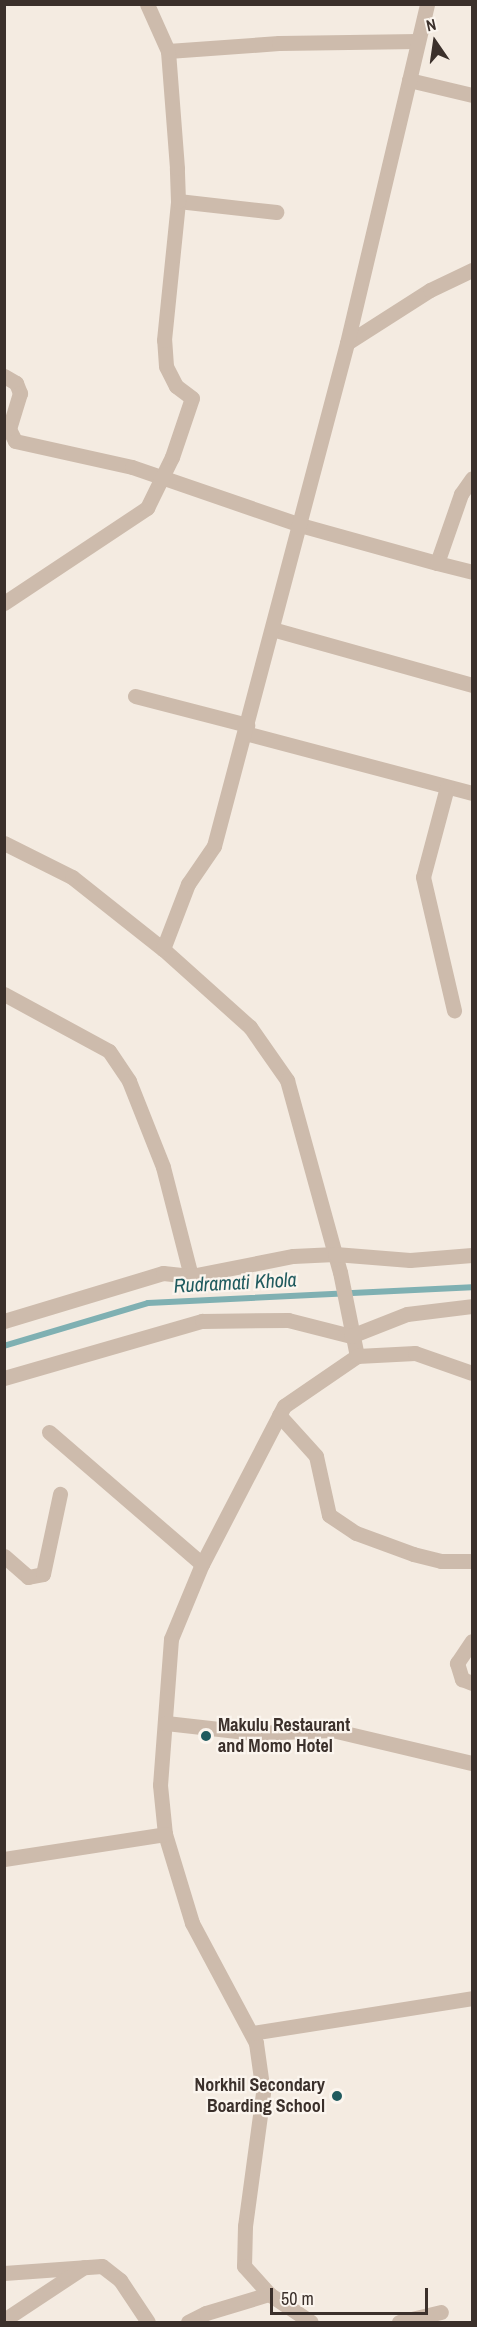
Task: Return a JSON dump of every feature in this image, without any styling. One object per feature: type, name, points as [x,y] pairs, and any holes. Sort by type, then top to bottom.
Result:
[{"type":"street","points":[[4,603],[147,508],[160,477],[172,457],[192,398],[176,386],[166,366],[164,340],[177,201],[168,51],[147,4]]},
{"type":"street","points":[[163,949],[188,884],[214,846],[347,343],[427,4]]},
{"type":"street","points":[[168,51],[279,43],[418,41]]},
{"type":"street","points":[[409,80],[472,94]]},
{"type":"street","points":[[177,201],[276,212]]},
{"type":"street","points":[[347,343],[420,296],[472,270]]},
{"type":"street","points":[[4,376],[16,383],[20,393],[9,429],[15,441],[160,477],[300,525],[472,572]]},
{"type":"street","points":[[437,563],[461,494],[472,478]]},
{"type":"street","points":[[272,628],[472,685]]},
{"type":"street","points":[[135,696],[472,793]]},
{"type":"street","points":[[447,787],[423,877],[454,1010]]},
{"type":"street","points":[[4,843],[72,877],[163,949],[250,1027],[287,1080],[340,1272],[347,1318],[357,1356]]},
{"type":"street","points":[[4,994],[109,1051],[129,1081],[163,1167],[190,1276]]},
{"type":"street","points":[[4,1321],[163,1273],[190,1276],[293,1256],[335,1254],[410,1260],[472,1255]]},
{"type":"street","points":[[4,1378],[202,1321],[288,1320],[351,1336],[407,1314],[472,1306]]},
{"type":"street","points":[[311,2322],[269,2294],[244,2266],[245,2226],[263,2093],[252,2033],[192,1923],[165,1833],[160,1785],[171,1639],[202,1564],[284,1406],[357,1356],[415,1353],[472,1372]]},
{"type":"street","points":[[279,1415],[316,1456],[329,1515],[356,1533],[413,1554],[441,1562],[472,1561]]},
{"type":"street","points":[[49,1432],[202,1564]]},
{"type":"street","points":[[4,1556],[28,1577],[43,1574],[60,1494]]},
{"type":"street","points":[[472,1641],[457,1663],[462,1680],[472,1683]]},
{"type":"street","points":[[166,1723],[254,1733],[350,1732],[364,1740],[472,1763]]},
{"type":"street","points":[[4,1859],[165,1833]]},
{"type":"street","points":[[252,2033],[472,1998]]},
{"type":"street","points":[[7,2322],[7,2318],[87,2266]]},
{"type":"street","points":[[4,2273],[102,2266],[120,2280],[148,2322]]},
{"type":"street","points":[[188,2322],[206,2313],[269,2294]]},
{"type":"street","points":[[399,2322],[441,2312]]},
{"type":"waterway","name":"Rudramati Khola","points":[[4,1346],[148,1303],[472,1287]]},
{"type":"place","name":"Makulu Restaurant and Momo Hotel","points":[[206,1736]]},
{"type":"place","name":"Norkhil Secondary Boarding School","points":[[337,2096]]}]
